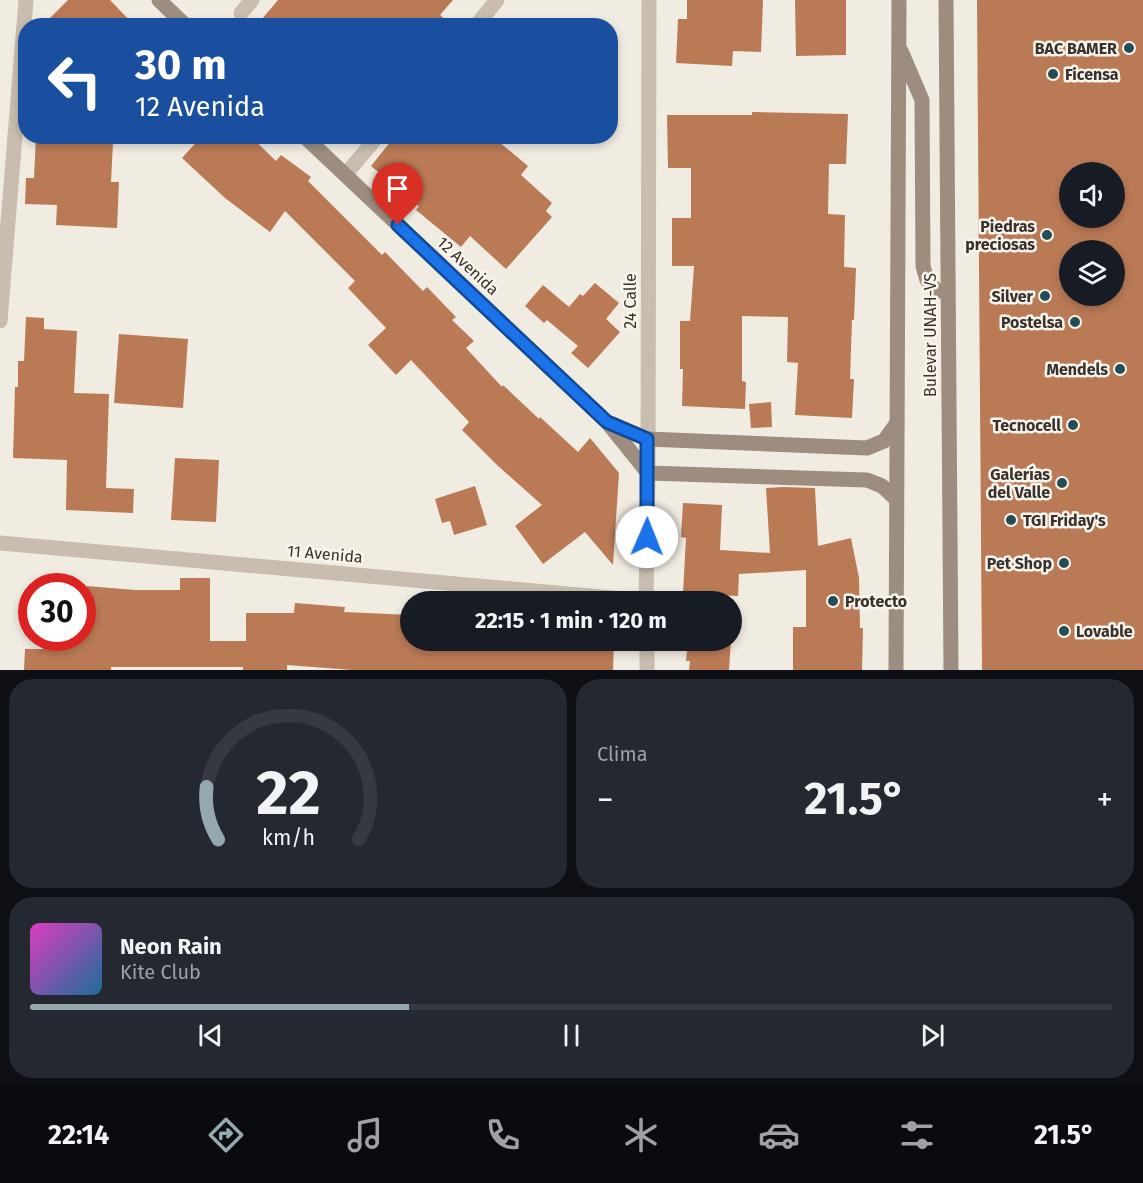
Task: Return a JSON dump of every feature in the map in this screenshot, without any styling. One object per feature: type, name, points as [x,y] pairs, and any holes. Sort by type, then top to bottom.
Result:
[{"type":"main road","points":[[159,0],[178,18]]},
{"type":"main road","name":"Bulevar UNAH-VS","points":[[896,670],[899,0]]},
{"type":"main road","name":"Bulevar UNAH-VS","points":[[946,0],[951,670]]},
{"type":"main road","points":[[899,46],[922,100],[923,266],[927,280],[937,291],[948,291]]},
{"type":"main road","name":"12 Avenida","points":[[312,144],[607,422],[648,473]]},
{"type":"main road","name":"12 Avenida","points":[[607,422],[647,439],[867,448],[884,441],[897,423]]},
{"type":"main road","points":[[648,473],[867,480],[882,486],[896,499]]},
{"type":"street","points":[[25,18],[26,0]]},
{"type":"street","points":[[241,13],[252,0]]},
{"type":"street","points":[[482,18],[497,0]]},
{"type":"street","name":"24 Calle","points":[[646,591],[648,0]]},
{"type":"street","points":[[0,321],[18,99]]},
{"type":"street","points":[[345,176],[371,144]]},
{"type":"street","name":"11 Avenida","points":[[0,543],[535,591]]},
{"type":"street","points":[[647,651],[647,670]]},
{"type":"building","points":[[68,0],[110,0],[127,18],[50,18]]},
{"type":"building","points":[[278,0],[453,0],[440,15],[443,18],[263,18]]},
{"type":"building","points":[[687,0],[763,0],[761,52],[733,51],[732,66],[676,63],[678,19],[687,19]]},
{"type":"building","points":[[795,0],[846,0],[846,55],[796,56]]},
{"type":"building","name":"Galerías del Valle","points":[[977,0],[1143,0],[1143,670],[982,670]]},
{"type":"building","points":[[752,112],[848,114],[846,164],[829,164],[828,214],[845,215],[844,267],[856,268],[850,379],[854,379],[852,418],[795,415],[798,363],[787,362],[788,317],[742,316],[742,381],[746,382],[745,409],[682,406],[683,369],[680,369],[680,321],[690,321],[694,266],[672,266],[672,218],[691,218],[691,168],[668,168],[667,115],[752,115]]},
{"type":"building","points":[[36,144],[113,144],[111,182],[119,182],[117,228],[56,225],[57,205],[25,204],[26,178],[34,178]]},
{"type":"building","points":[[195,144],[258,144],[276,161],[281,155],[311,177],[308,181],[382,255],[385,252],[423,291],[427,287],[456,317],[452,320],[474,341],[466,348],[502,387],[503,385],[578,452],[590,438],[619,473],[613,565],[585,532],[543,564],[515,526],[542,505],[462,430],[469,422],[411,360],[396,375],[368,345],[386,328],[348,288],[355,281],[285,211],[270,232],[225,198],[182,158]]},
{"type":"building","points":[[389,144],[502,144],[528,166],[521,175],[552,203],[546,211],[552,217],[506,269],[470,236],[461,247],[416,210],[419,206],[371,166]]},
{"type":"building","points":[[595,283],[619,303],[606,319],[620,332],[588,368],[571,353],[578,346],[547,320],[544,323],[525,306],[543,285],[569,307],[580,294],[583,296]]},
{"type":"building","points":[[26,317],[44,318],[44,329],[77,331],[74,393],[109,394],[106,488],[134,489],[133,513],[66,510],[67,460],[13,458],[15,387],[18,387],[18,361],[24,361]]},
{"type":"building","points":[[119,334],[188,339],[183,408],[114,403]]},
{"type":"building","points":[[771,402],[772,427],[751,428],[749,404]]},
{"type":"building","points":[[175,458],[219,460],[216,522],[171,520]]},
{"type":"building","points":[[475,486],[487,525],[454,535],[450,521],[442,523],[435,499]]},
{"type":"building","points":[[766,488],[815,488],[818,546],[851,538],[859,578],[860,628],[863,628],[862,670],[793,670],[793,627],[806,627],[806,570],[739,574],[738,591],[683,591],[686,538],[681,537],[683,503],[722,505],[720,550],[770,553]]},
{"type":"building","points":[[180,578],[210,578],[210,641],[246,641],[246,613],[294,613],[295,603],[345,607],[344,612],[400,615],[400,651],[614,651],[613,670],[352,670],[287,665],[287,670],[243,670],[243,667],[111,667],[111,670],[24,670],[25,651],[96,651],[96,587],[180,590]]},
{"type":"building","points":[[687,651],[730,651],[729,670],[689,670],[690,661],[686,661]]},
{"type":"place","name":"BAC BAMER","points":[[1129,48]]},
{"type":"place","name":"Ficensa","points":[[1053,74]]},
{"type":"place","name":"Piedras preciosas","points":[[1047,235]]},
{"type":"place","name":"Silver","points":[[1045,296]]},
{"type":"place","name":"Postelsa","points":[[1075,322]]},
{"type":"place","name":"Mendels","points":[[1120,369]]},
{"type":"place","name":"Tecnocell","points":[[1073,425]]},
{"type":"place","name":"Galerías del Valle","points":[[1062,483]]},
{"type":"place","name":"TGI Friday's","points":[[1011,520]]},
{"type":"place","name":"Pet Shop","points":[[1064,563]]},
{"type":"place","name":"Protecto","points":[[833,601]]},
{"type":"place","name":"Lovable","points":[[1064,631]]},
{"type":"route","points":[[398,225],[607,422],[647,439],[647,537]]}]
